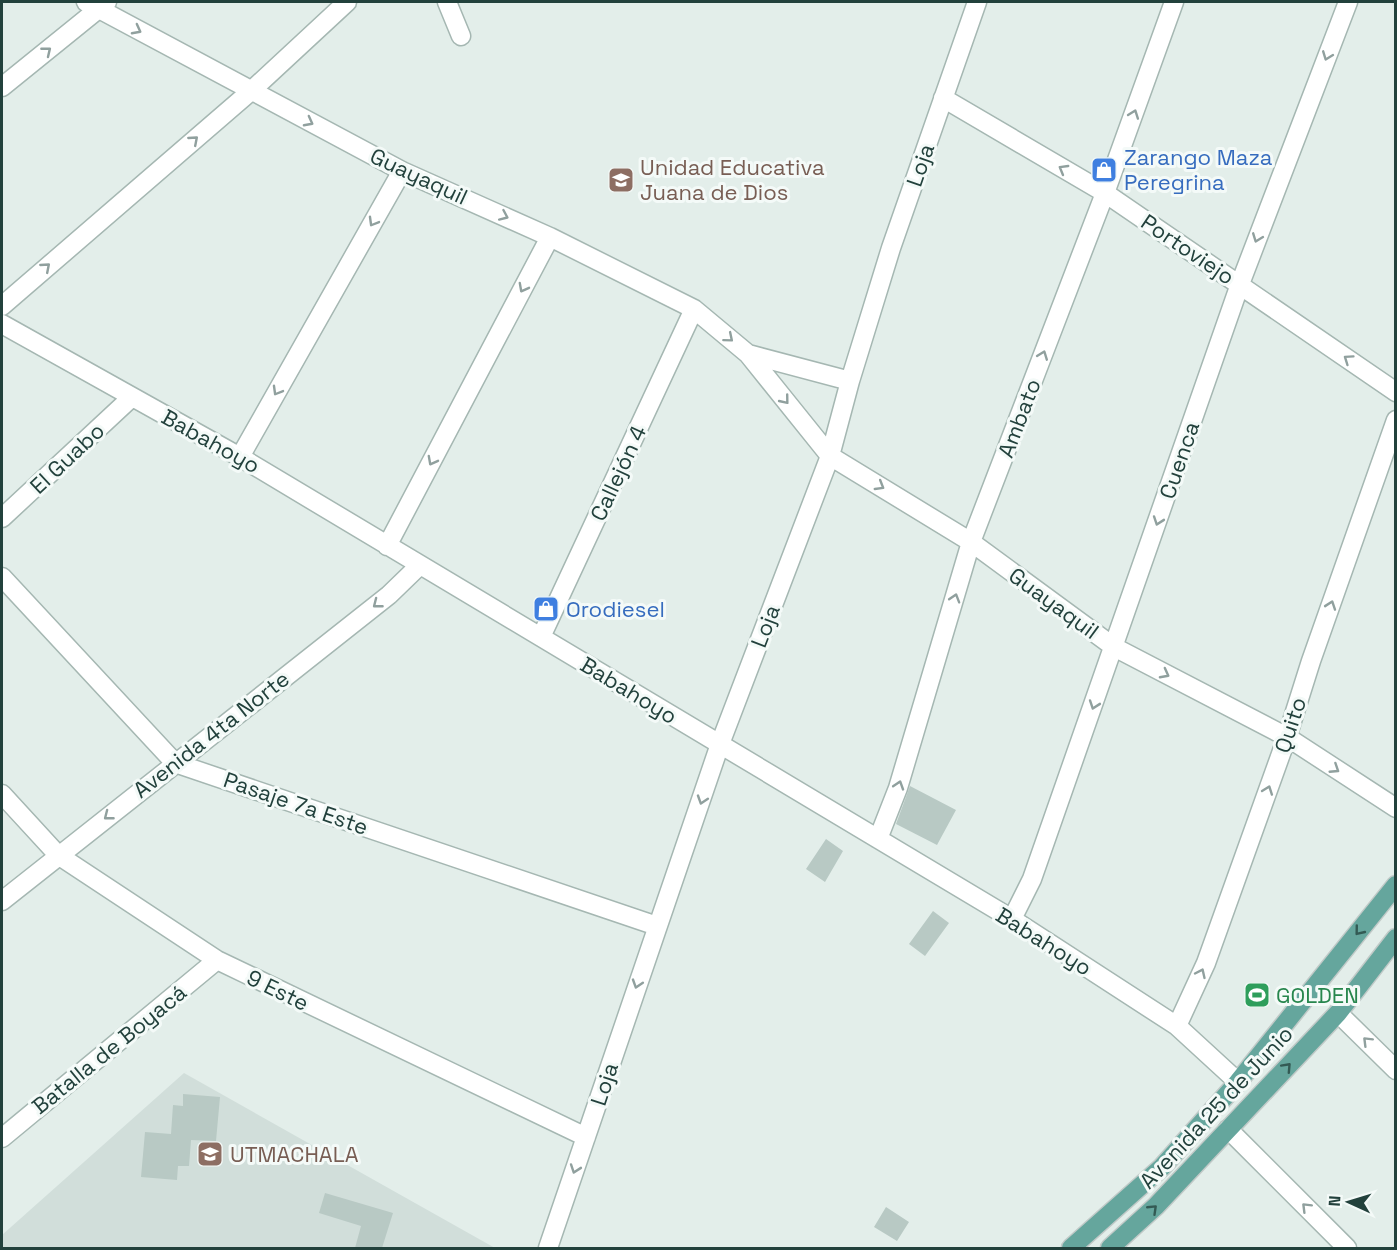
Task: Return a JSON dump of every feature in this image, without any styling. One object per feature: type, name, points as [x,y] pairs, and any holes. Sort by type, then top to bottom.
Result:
[{"type":"main road","name":"Avenida 25 de Junio","points":[[1071,1248],[1162,1167],[1238,1082],[1395,885]]},
{"type":"main road","name":"Avenida 25 de Junio","points":[[1110,1248],[1156,1206],[1338,1013],[1395,938]]},
{"type":"street","points":[[2,306],[251,91],[347,2]]},
{"type":"street","points":[[447,2],[461,36]]},
{"type":"street","name":"Loja","points":[[548,1248],[720,744],[830,456],[850,381],[891,248],[977,2]]},
{"type":"street","name":"Ambato","points":[[878,839],[898,788],[971,542],[1105,193],[1174,2]]},
{"type":"street","name":"Cuenca","points":[[1012,920],[1032,879],[1240,284],[1348,2]]},
{"type":"street","points":[[2,87],[97,4]]},
{"type":"street","name":"Guayaquil","points":[[97,4],[251,91],[402,171],[550,237],[694,309],[748,354],[830,456],[971,542],[1114,647],[1287,737],[1395,808]]},
{"type":"street","name":"Portoviejo","points":[[943,98],[1105,193],[1395,392]]},
{"type":"street","points":[[240,457],[402,171]]},
{"type":"street","points":[[387,546],[550,237]]},
{"type":"street","name":"Callejón 4","points":[[541,637],[694,309]]},
{"type":"street","name":"Babahoyo","points":[[2,324],[240,457],[1012,920],[1177,1026],[1238,1082]]},
{"type":"street","name":"Guayaquil","points":[[748,354],[850,381]]},
{"type":"street","name":"El Guabo","points":[[2,518],[132,397]]},
{"type":"street","name":"Quito","points":[[1177,1026],[1206,963],[1287,737],[1395,420]]},
{"type":"street","name":"Avenida 4ta Norte","points":[[2,902],[58,855],[389,595],[420,565]]},
{"type":"street","name":"Pasaje 7a Este","points":[[2,577],[175,763],[657,926]]},
{"type":"street","name":"9 Este","points":[[2,794],[58,855],[217,960],[586,1137]]},
{"type":"street","name":"Batalla de Boyacá","points":[[2,1137],[217,960]]},
{"type":"street","points":[[1338,1013],[1395,1070]]},
{"type":"street","points":[[1228,1129],[1347,1248]]},
{"type":"shaded area","name":"UTMACHALA","points":[[184,1073],[495,1248],[2,1248],[2,1235]]},
{"type":"building","points":[[910,786],[956,810],[937,845],[896,824]]},
{"type":"building","points":[[826,839],[843,851],[825,882],[806,869]]},
{"type":"building","points":[[933,911],[949,923],[925,956],[909,944]]},
{"type":"building","points":[[183,1094],[220,1097],[216,1141],[191,1140],[189,1166],[178,1166],[177,1180],[141,1177],[145,1132],[171,1134],[173,1105],[183,1106]]},
{"type":"building","points":[[325,1193],[393,1213],[382,1248],[355,1248],[361,1226],[319,1213]]},
{"type":"building","points":[[886,1207],[909,1222],[897,1241],[874,1227]]},
{"type":"place","name":"Zarango Maza Peregrina","points":[[1104,170]]},
{"type":"place","name":"Unidad Educativa Juana de Dios","points":[[621,180]]},
{"type":"place","name":"Orodiesel","points":[[546,609]]},
{"type":"place","name":"GOLDEN","points":[[1257,995]]},
{"type":"place","name":"UTMACHALA","points":[[210,1154]]}]
